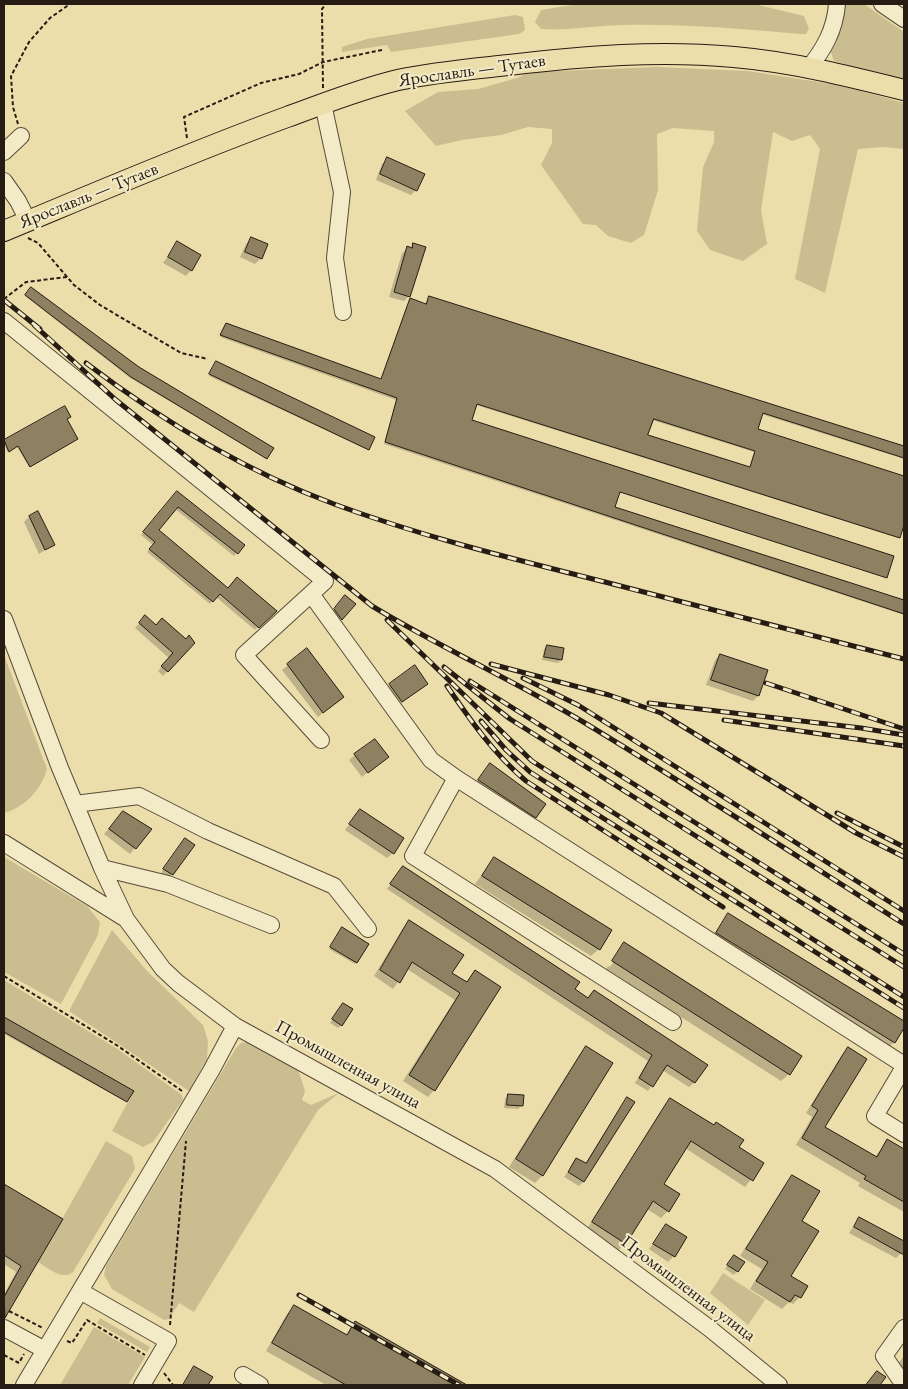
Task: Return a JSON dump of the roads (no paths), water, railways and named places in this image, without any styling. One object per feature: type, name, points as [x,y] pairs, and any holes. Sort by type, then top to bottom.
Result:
[{"type":"main road","name":"Ярославль — Тутаев","points":[[6,230],[188,156],[324,104],[397,81],[443,72],[559,59],[618,55],[735,57],[836,73],[904,90]]},
{"type":"street","points":[[808,69],[825,47],[833,27],[837,4]]},
{"type":"street","points":[[882,4],[904,19]]},
{"type":"street","points":[[324,104],[342,192],[335,258],[343,312]]},
{"type":"street","points":[[4,152],[21,136]]},
{"type":"street","points":[[4,181],[18,201],[28,221]]},
{"type":"street","points":[[4,321],[326,581],[244,655],[321,740]]},
{"type":"street","points":[[310,594],[431,760],[456,778],[904,1066],[875,1116],[904,1134]]},
{"type":"street","points":[[4,619],[75,804],[126,919]]},
{"type":"street","points":[[456,778],[413,856],[673,1022]]},
{"type":"street","points":[[75,804],[139,796],[208,831],[334,886],[368,929]]},
{"type":"street","points":[[4,843],[126,919]]},
{"type":"street","points":[[102,868],[168,884],[271,925]]},
{"type":"street","name":"Промышленная улица","points":[[126,919],[163,969],[178,983],[235,1026],[495,1169],[709,1328],[779,1385]]},
{"type":"street","points":[[24,1385],[235,1026]]},
{"type":"street","points":[[80,1291],[168,1341],[142,1385]]},
{"type":"street","points":[[4,1328],[45,1350]]},
{"type":"street","points":[[904,1328],[884,1356],[904,1385]]},
{"type":"street","points":[[243,1375],[258,1385]]},
{"type":"railway","points":[[4,300],[40,329]]},
{"type":"railway","points":[[34,325],[116,400],[372,606],[585,723],[904,924]]},
{"type":"railway","points":[[86,363],[174,424],[236,460],[301,491],[367,516],[469,547],[904,659]]},
{"type":"railway","points":[[387,620],[532,761],[904,997]]},
{"type":"railway","points":[[491,664],[609,695],[661,713],[856,833],[904,857]]},
{"type":"railway","points":[[444,667],[510,719],[904,967]]},
{"type":"railway","points":[[523,678],[578,705],[904,911]]},
{"type":"railway","points":[[470,681],[904,954]]},
{"type":"railway","points":[[766,683],[904,729]]},
{"type":"railway","points":[[447,686],[493,748],[526,781],[723,907]]},
{"type":"railway","points":[[649,703],[861,728],[904,735]]},
{"type":"railway","points":[[724,720],[904,746]]},
{"type":"railway","points":[[481,721],[506,750],[530,772],[904,1008]]},
{"type":"railway","points":[[837,813],[904,847]]},
{"type":"railway","points":[[299,1295],[459,1385]]}]
